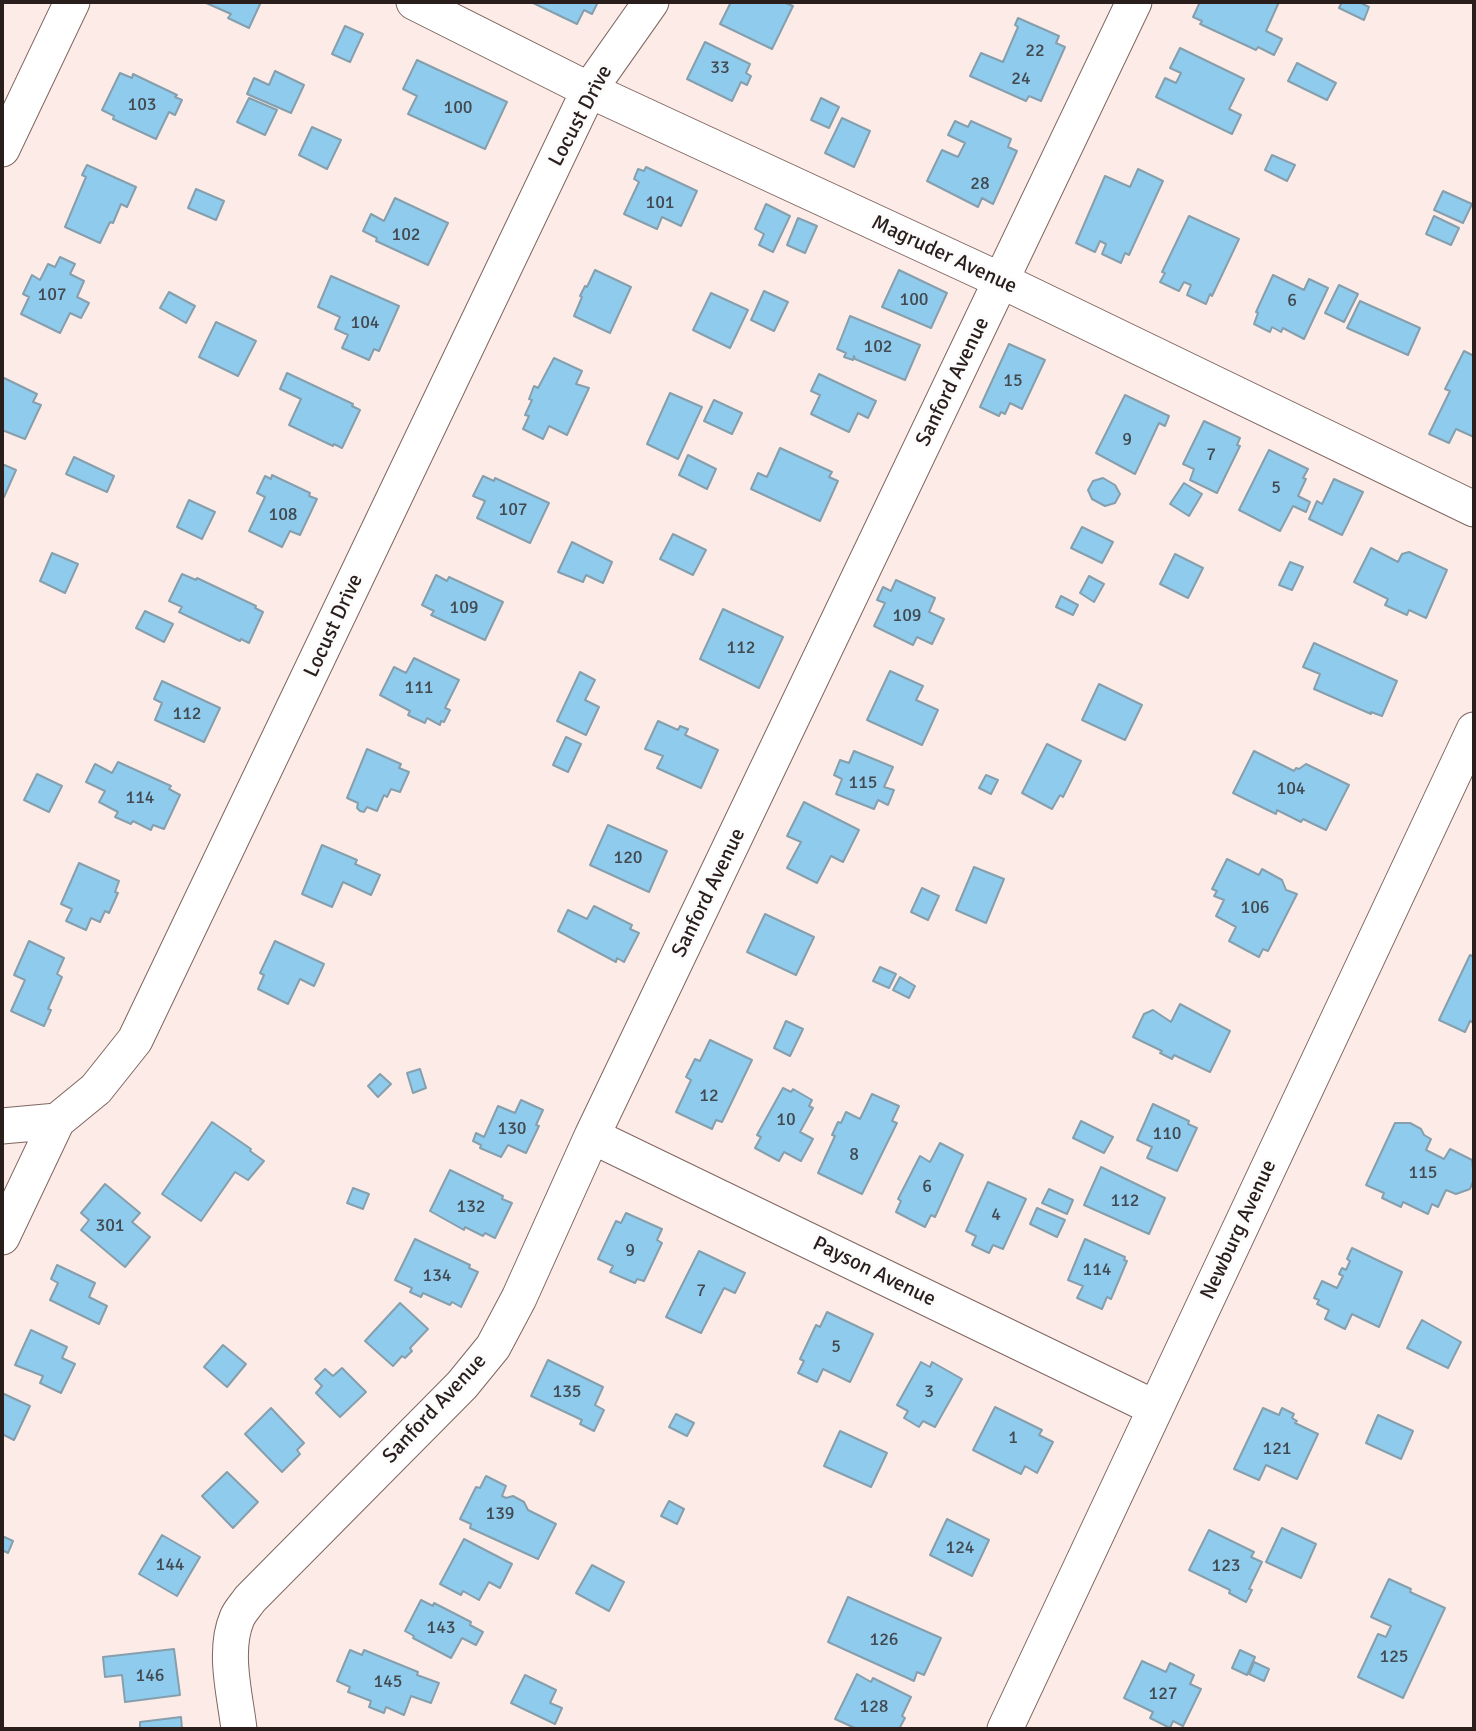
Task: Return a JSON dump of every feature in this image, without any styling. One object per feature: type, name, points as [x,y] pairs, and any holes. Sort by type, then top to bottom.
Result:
[{"type":"street","points":[[2,149],[72,2]]},
{"type":"street","name":"Magruder Avenue","points":[[414,2],[589,90],[1002,281],[1474,509]]},
{"type":"street","name":"Locust Drive","points":[[2,1237],[57,1121],[96,1089],[135,1040],[589,90],[651,2]]},
{"type":"street","name":"Sanford Avenue","points":[[239,1729],[232,1663],[232,1638],[238,1617],[250,1599],[462,1385],[493,1348],[1134,2]]},
{"type":"street","name":"Newburg Avenue","points":[[1005,1729],[1474,730]]},
{"type":"street","points":[[2,1126],[57,1121]]},
{"type":"street","name":"Payson Avenue","points":[[593,1136],[1155,1408]]},
{"type":"building","points":[[204,2],[261,2],[249,28],[228,18],[231,14]]},
{"type":"building","points":[[531,2],[598,2],[592,14],[584,10],[577,24]]},
{"type":"building","points":[[731,2],[783,2],[793,6],[772,49],[720,24]]},
{"type":"building","points":[[1200,2],[1279,2],[1266,31],[1282,39],[1274,55],[1258,47],[1256,50],[1200,24],[1202,21],[1193,17]]},
{"type":"building","points":[[1342,2],[1359,2],[1369,7],[1364,20],[1339,8]]},
{"type":"building","points":[[1018,18],[1059,36],[1056,43],[1065,47],[1041,101],[1029,96],[1026,101],[970,76],[981,53],[1003,62],[1018,27],[1015,25]]},
{"type":"building","points":[[345,26],[363,34],[350,62],[332,54]]},
{"type":"building","points":[[705,42],[750,64],[746,73],[751,76],[747,85],[741,82],[732,101],[687,79]]},
{"type":"building","points":[[1180,48],[1244,79],[1229,109],[1241,115],[1232,134],[1156,97],[1165,78],[1176,83],[1181,73],[1170,68]]},
{"type":"building","points":[[417,60],[507,102],[485,149],[408,114],[417,96],[403,89]]},
{"type":"building","points":[[1297,63],[1336,83],[1327,100],[1288,81]]},
{"type":"building","points":[[275,71],[304,85],[291,113],[247,94],[254,78],[269,85]]},
{"type":"building","points":[[120,73],[132,78],[133,74],[182,100],[175,115],[169,112],[156,139],[113,119],[114,116],[102,110]]},
{"type":"building","points":[[249,98],[277,110],[265,135],[237,122]]},
{"type":"building","points":[[821,98],[839,107],[829,128],[811,120]]},
{"type":"building","points":[[842,118],[870,131],[854,167],[825,153]]},
{"type":"building","points":[[955,121],[968,127],[971,121],[1011,139],[1008,147],[1017,151],[993,204],[982,198],[978,207],[927,181],[942,150],[958,157],[965,143],[948,135]]},
{"type":"building","points":[[312,127],[341,140],[327,169],[299,155]]},
{"type":"building","points":[[1272,155],[1295,165],[1287,181],[1265,170]]},
{"type":"building","points":[[87,165],[136,187],[127,207],[121,204],[100,243],[65,227],[86,177],[82,175]]},
{"type":"building","points":[[646,167],[697,191],[681,226],[662,217],[657,229],[624,214],[639,182],[634,179],[638,169],[644,171]]},
{"type":"building","points":[[1138,169],[1163,181],[1129,255],[1125,253],[1121,263],[1102,254],[1106,244],[1100,241],[1095,252],[1076,243],[1105,176],[1130,187]]},
{"type":"building","points":[[196,189],[224,201],[216,220],[188,208]]},
{"type":"building","points":[[1443,191],[1472,204],[1463,223],[1434,210]]},
{"type":"building","points":[[395,198],[448,223],[428,265],[376,241],[377,238],[363,231],[371,214],[384,221]]},
{"type":"building","points":[[766,204],[790,216],[773,252],[759,245],[764,234],[755,229]]},
{"type":"building","points":[[1189,216],[1239,239],[1206,304],[1187,295],[1191,285],[1184,282],[1179,291],[1160,282],[1165,273],[1162,272]]},
{"type":"building","points":[[1434,216],[1459,228],[1451,245],[1426,234]]},
{"type":"building","points":[[798,218],[817,226],[805,253],[787,245]]},
{"type":"building","points":[[60,257],[75,264],[70,274],[84,281],[77,297],[89,303],[81,318],[70,313],[60,333],[21,314],[29,297],[23,294],[32,275],[40,280],[48,264],[55,267]]},
{"type":"building","points":[[595,270],[631,287],[610,333],[574,316],[582,297],[580,296]]},
{"type":"building","points":[[899,270],[947,293],[931,328],[882,307]]},
{"type":"building","points":[[1273,275],[1304,290],[1309,279],[1328,288],[1304,339],[1283,328],[1281,332],[1272,327],[1270,332],[1254,324],[1258,313],[1256,312]]},
{"type":"building","points":[[331,276],[399,306],[379,351],[374,349],[369,360],[342,348],[348,335],[335,329],[340,317],[318,307]]},
{"type":"building","points":[[1339,285],[1358,294],[1344,322],[1325,313]]},
{"type":"building","points":[[764,291],[788,302],[774,331],[751,320]]},
{"type":"building","points":[[169,292],[195,306],[186,323],[160,308]]},
{"type":"building","points":[[711,293],[748,310],[730,348],[693,330]]},
{"type":"building","points":[[1360,301],[1420,328],[1408,355],[1347,328]]},
{"type":"building","points":[[850,316],[920,345],[905,380],[855,359],[854,356],[853,360],[844,357],[846,353],[837,349]]},
{"type":"building","points":[[216,322],[256,341],[238,376],[199,357]]},
{"type":"building","points":[[1009,344],[1045,360],[1022,409],[1010,403],[1005,414],[1001,412],[999,416],[980,407]]},
{"type":"building","points":[[1464,351],[1474,356],[1474,437],[1456,429],[1449,443],[1429,434],[1450,391],[1445,389]]},
{"type":"building","points":[[554,358],[582,371],[576,384],[589,388],[567,435],[549,426],[543,439],[523,429],[529,416],[525,415],[532,400],[529,399],[534,386],[538,388]]},
{"type":"building","points":[[287,373],[353,404],[352,406],[360,410],[342,448],[289,425],[301,399],[280,389]]},
{"type":"building","points":[[819,374],[876,401],[868,418],[858,413],[849,432],[811,414],[820,395],[811,391]]},
{"type":"building","points":[[2,377],[37,394],[33,402],[41,405],[25,439],[2,430]]},
{"type":"building","points":[[670,393],[702,407],[678,459],[647,444]]},
{"type":"building","points":[[1125,395],[1169,416],[1165,426],[1159,423],[1135,474],[1096,453]]},
{"type":"building","points":[[714,400],[742,413],[732,434],[704,421]]},
{"type":"building","points":[[1204,421],[1240,438],[1237,445],[1240,446],[1217,493],[1190,480],[1194,469],[1183,464]]},
{"type":"building","points":[[780,448],[832,472],[829,477],[838,481],[820,521],[751,489],[758,473],[767,477]]},
{"type":"building","points":[[1269,450],[1308,469],[1298,496],[1310,502],[1306,512],[1293,506],[1280,531],[1239,510]]},
{"type":"building","points":[[688,455],[716,469],[707,489],[679,475]]},
{"type":"building","points":[[74,457],[114,476],[107,492],[66,474]]},
{"type":"building","points":[[2,464],[16,470],[4,497],[2,496]]},
{"type":"building","points":[[272,475],[317,499],[300,535],[290,531],[282,547],[249,531],[265,497],[257,493],[265,476],[271,479]]},
{"type":"building","points":[[483,476],[494,481],[495,478],[549,503],[530,543],[477,518],[485,501],[473,496]]},
{"type":"building","points":[[1103,478],[1115,485],[1120,494],[1115,503],[1105,506],[1092,499],[1088,490],[1093,481]]},
{"type":"building","points":[[1334,479],[1363,492],[1342,535],[1309,519],[1317,501],[1322,504]]},
{"type":"building","points":[[1184,483],[1202,494],[1189,516],[1170,504]]},
{"type":"building","points":[[189,500],[215,512],[202,539],[177,527]]},
{"type":"building","points":[[1082,527],[1113,542],[1102,563],[1071,548]]},
{"type":"building","points":[[673,534],[706,550],[693,575],[660,559]]},
{"type":"building","points":[[572,542],[612,562],[603,583],[586,575],[583,582],[558,572]]},
{"type":"building","points":[[1371,548],[1398,562],[1402,554],[1409,552],[1447,570],[1426,618],[1409,610],[1407,615],[1385,605],[1388,599],[1354,582]]},
{"type":"building","points":[[52,553],[78,564],[65,593],[40,581]]},
{"type":"building","points":[[1175,554],[1203,568],[1188,598],[1160,584]]},
{"type":"building","points":[[1290,562],[1303,567],[1292,590],[1279,585]]},
{"type":"building","points":[[182,574],[196,580],[197,578],[256,606],[255,608],[263,612],[249,643],[179,612],[182,607],[169,601]]},
{"type":"building","points":[[436,575],[447,581],[449,577],[503,602],[485,640],[431,615],[434,611],[422,605]]},
{"type":"building","points":[[1089,576],[1104,584],[1094,602],[1080,593]]},
{"type":"building","points":[[896,580],[935,598],[929,612],[944,619],[932,644],[917,637],[913,645],[874,626],[885,603],[877,600],[883,587],[891,591]]},
{"type":"building","points":[[1061,596],[1078,605],[1073,615],[1056,607]]},
{"type":"building","points":[[723,609],[783,637],[759,688],[700,659]]},
{"type":"building","points":[[145,611],[173,624],[164,642],[136,628]]},
{"type":"building","points":[[1314,643],[1397,681],[1382,716],[1371,714],[1314,689],[1320,674],[1303,667]]},
{"type":"building","points":[[414,658],[459,680],[445,708],[450,710],[440,725],[427,718],[425,723],[408,715],[410,711],[380,695],[394,667],[406,673]]},
{"type":"building","points":[[890,671],[923,686],[916,700],[938,710],[922,745],[867,720]]},
{"type":"building","points":[[580,672],[595,680],[585,700],[599,707],[586,735],[557,721]]},
{"type":"building","points":[[162,681],[220,708],[204,742],[155,720],[162,703],[154,699]]},
{"type":"building","points":[[1099,684],[1142,705],[1125,740],[1082,720]]},
{"type":"building","points":[[658,721],[678,730],[680,726],[688,729],[685,735],[718,750],[701,788],[657,768],[663,756],[645,749]]},
{"type":"building","points":[[566,737],[581,744],[568,772],[553,765]]},
{"type":"building","points":[[1047,744],[1081,761],[1063,797],[1060,795],[1052,809],[1022,793]]},
{"type":"building","points":[[367,749],[401,764],[399,768],[409,772],[400,792],[391,789],[387,797],[384,795],[377,811],[367,807],[364,812],[357,808],[358,803],[347,798]]},
{"type":"building","points":[[854,751],[893,767],[884,787],[894,790],[888,805],[878,800],[874,809],[836,794],[842,779],[834,775],[840,760],[849,763]]},
{"type":"building","points":[[1254,751],[1294,771],[1306,764],[1349,785],[1326,830],[1277,810],[1276,814],[1233,793]]},
{"type":"building","points":[[118,762],[171,786],[169,789],[180,795],[164,829],[153,825],[151,830],[133,821],[131,824],[115,817],[118,812],[99,802],[105,791],[86,782],[95,764],[112,773]]},
{"type":"building","points":[[37,774],[62,786],[49,812],[24,800]]},
{"type":"building","points":[[986,775],[998,780],[991,794],[979,788]]},
{"type":"building","points":[[804,802],[859,830],[843,862],[831,856],[817,883],[787,868],[801,842],[787,836]]},
{"type":"building","points":[[608,825],[667,851],[649,892],[590,865]]},
{"type":"building","points":[[322,845],[357,860],[355,864],[380,875],[371,895],[343,882],[332,907],[302,894]]},
{"type":"building","points":[[1227,859],[1259,875],[1262,869],[1282,880],[1286,890],[1297,894],[1268,951],[1263,949],[1259,957],[1229,941],[1236,927],[1216,916],[1224,900],[1214,896],[1217,891],[1212,889]]},
{"type":"building","points":[[79,863],[119,881],[115,892],[118,893],[109,913],[105,911],[100,922],[91,918],[86,930],[66,921],[72,909],[61,904]]},
{"type":"building","points":[[974,867],[1004,879],[986,923],[956,910]]},
{"type":"building","points":[[922,888],[939,896],[928,920],[911,912]]},
{"type":"building","points":[[594,906],[632,925],[630,929],[639,933],[624,962],[617,958],[616,962],[558,931],[568,910],[587,919]]},
{"type":"building","points":[[765,914],[814,937],[796,975],[747,952]]},
{"type":"building","points":[[29,941],[64,958],[57,974],[62,977],[48,1009],[51,1010],[44,1026],[11,1011],[25,980],[14,975]]},
{"type":"building","points":[[275,941],[324,964],[314,986],[300,979],[288,1004],[258,989],[264,975],[260,973]]},
{"type":"building","points":[[1470,955],[1474,957],[1474,1023],[1470,1021],[1465,1032],[1439,1020]]},
{"type":"building","points":[[880,967],[896,974],[889,988],[873,981]]},
{"type":"building","points":[[900,977],[915,986],[909,998],[893,990]]},
{"type":"building","points":[[1180,1004],[1230,1031],[1210,1072],[1174,1055],[1172,1059],[1133,1037],[1144,1014],[1153,1010],[1171,1022]]},
{"type":"building","points":[[786,1021],[803,1029],[790,1056],[774,1048]]},
{"type":"building","points":[[710,1040],[752,1060],[722,1122],[716,1120],[712,1129],[676,1112],[691,1080],[686,1077],[695,1059],[700,1061]]},
{"type":"building","points":[[420,1069],[426,1088],[413,1093],[407,1073]]},
{"type":"building","points":[[380,1074],[391,1084],[378,1097],[368,1086]]},
{"type":"building","points":[[783,1088],[791,1092],[793,1089],[812,1100],[809,1106],[813,1108],[800,1132],[813,1139],[801,1161],[784,1152],[779,1161],[755,1148],[761,1137],[757,1135]]},
{"type":"building","points":[[872,1094],[899,1106],[892,1121],[897,1123],[862,1194],[818,1173],[835,1136],[832,1135],[838,1122],[841,1123],[846,1112],[860,1119]]},
{"type":"building","points":[[521,1100],[543,1110],[536,1125],[539,1126],[526,1153],[508,1145],[501,1157],[480,1148],[481,1145],[473,1141],[476,1133],[484,1137],[498,1106],[515,1113]]},
{"type":"building","points":[[1153,1104],[1189,1121],[1188,1124],[1197,1128],[1177,1171],[1147,1158],[1152,1147],[1137,1140]]},
{"type":"building","points":[[1081,1121],[1113,1137],[1104,1153],[1073,1138]]},
{"type":"building","points":[[212,1122],[264,1161],[248,1180],[235,1172],[201,1221],[162,1194]]},
{"type":"building","points":[[1395,1123],[1410,1123],[1421,1129],[1424,1135],[1431,1139],[1426,1150],[1444,1159],[1450,1149],[1472,1160],[1474,1179],[1470,1189],[1456,1194],[1446,1190],[1438,1207],[1432,1204],[1428,1214],[1403,1202],[1401,1207],[1382,1198],[1384,1193],[1366,1185]]},
{"type":"building","points":[[940,1143],[963,1155],[935,1217],[931,1215],[925,1227],[896,1212],[901,1201],[898,1199],[920,1156],[930,1162]]},
{"type":"building","points":[[1101,1167],[1165,1198],[1149,1234],[1084,1205]]},
{"type":"building","points":[[450,1170],[512,1203],[495,1238],[485,1233],[483,1236],[465,1227],[464,1230],[430,1211]]},
{"type":"building","points":[[988,1182],[1026,1199],[1003,1249],[993,1245],[989,1253],[972,1245],[976,1236],[966,1231]]},
{"type":"building","points":[[105,1184],[140,1213],[132,1222],[150,1237],[125,1267],[81,1230],[89,1220],[81,1213]]},
{"type":"building","points":[[353,1188],[369,1194],[363,1209],[347,1203]]},
{"type":"building","points":[[1049,1189],[1073,1200],[1067,1214],[1042,1203]]},
{"type":"building","points":[[1037,1208],[1065,1220],[1057,1237],[1030,1224]]},
{"type":"building","points":[[626,1213],[662,1229],[657,1240],[662,1243],[644,1281],[637,1279],[635,1283],[610,1272],[613,1266],[598,1259],[616,1221],[621,1223]]},
{"type":"building","points":[[415,1239],[470,1265],[469,1268],[478,1272],[461,1307],[423,1293],[421,1297],[410,1292],[412,1288],[395,1280]]},
{"type":"building","points":[[1085,1239],[1125,1257],[1124,1260],[1127,1261],[1111,1299],[1107,1297],[1102,1309],[1077,1298],[1083,1286],[1068,1280]]},
{"type":"building","points":[[1352,1248],[1402,1272],[1379,1327],[1352,1314],[1345,1329],[1325,1319],[1329,1310],[1317,1304],[1319,1300],[1314,1298],[1322,1281],[1337,1288],[1343,1276],[1339,1274],[1342,1268],[1346,1270]]},
{"type":"building","points":[[699,1251],[745,1273],[735,1293],[724,1288],[701,1333],[666,1317]]},
{"type":"building","points":[[57,1265],[95,1283],[89,1297],[107,1306],[99,1324],[50,1300],[58,1283],[51,1279]]},
{"type":"building","points":[[400,1303],[428,1329],[410,1348],[412,1351],[405,1358],[402,1356],[393,1366],[365,1341]]},
{"type":"building","points":[[827,1312],[873,1334],[850,1382],[823,1369],[817,1382],[798,1373],[804,1361],[800,1359],[816,1325],[820,1327]]},
{"type":"building","points":[[1422,1320],[1461,1342],[1448,1368],[1407,1348]]},
{"type":"building","points":[[31,1330],[67,1347],[62,1358],[75,1364],[61,1393],[40,1383],[43,1376],[15,1365]]},
{"type":"building","points":[[223,1345],[246,1364],[227,1387],[204,1367]]},
{"type":"building","points":[[548,1360],[603,1387],[595,1405],[604,1410],[594,1431],[580,1424],[582,1420],[531,1396]]},
{"type":"building","points":[[921,1362],[930,1367],[932,1362],[962,1379],[935,1427],[923,1421],[919,1427],[904,1418],[908,1411],[897,1405]]},
{"type":"building","points":[[342,1368],[366,1392],[340,1417],[316,1393],[322,1386],[315,1379],[325,1369],[333,1376]]},
{"type":"building","points":[[2,1393],[30,1406],[14,1440],[2,1434]]},
{"type":"building","points":[[995,1407],[1042,1430],[1039,1435],[1053,1442],[1037,1473],[1025,1466],[1021,1474],[973,1450]]},
{"type":"building","points":[[271,1408],[304,1443],[297,1450],[300,1454],[282,1472],[245,1434]]},
{"type":"building","points":[[1263,1408],[1279,1415],[1282,1408],[1294,1414],[1292,1418],[1297,1421],[1295,1423],[1318,1434],[1297,1479],[1266,1465],[1259,1480],[1234,1469]]},
{"type":"building","points":[[676,1414],[694,1423],[687,1436],[669,1427]]},
{"type":"building","points":[[1378,1415],[1413,1431],[1401,1459],[1366,1443]]},
{"type":"building","points":[[840,1431],[887,1453],[871,1487],[824,1466]]},
{"type":"building","points":[[227,1472],[258,1502],[233,1528],[202,1496]]},
{"type":"building","points":[[486,1476],[506,1486],[502,1496],[513,1496],[524,1502],[528,1510],[556,1524],[538,1559],[470,1528],[471,1524],[460,1519],[476,1487],[480,1488]]},
{"type":"building","points":[[669,1501],[684,1509],[677,1524],[661,1516]]},
{"type":"building","points":[[947,1519],[989,1540],[972,1576],[930,1555]]},
{"type":"building","points":[[1282,1528],[1316,1544],[1301,1578],[1266,1562]]},
{"type":"building","points":[[1209,1530],[1254,1552],[1251,1557],[1262,1562],[1246,1602],[1229,1593],[1230,1590],[1189,1570]]},
{"type":"building","points":[[162,1535],[200,1557],[177,1596],[139,1574]]},
{"type":"building","points":[[2,1536],[13,1541],[8,1553],[2,1550]]},
{"type":"building","points":[[464,1539],[512,1564],[500,1588],[489,1582],[479,1600],[463,1591],[461,1595],[440,1584]]},
{"type":"building","points":[[592,1565],[624,1582],[609,1611],[576,1593]]},
{"type":"building","points":[[1389,1579],[1445,1608],[1403,1698],[1358,1677],[1378,1634],[1386,1637],[1391,1626],[1371,1617]]},
{"type":"building","points":[[848,1597],[941,1638],[924,1675],[917,1672],[914,1681],[828,1642]]},
{"type":"building","points":[[421,1600],[433,1606],[434,1603],[471,1622],[470,1625],[483,1632],[476,1645],[462,1638],[451,1658],[413,1638],[414,1636],[405,1631]]},
{"type":"building","points":[[174,1649],[180,1695],[125,1702],[122,1675],[105,1677],[103,1657]]},
{"type":"building","points":[[350,1650],[362,1655],[364,1650],[439,1683],[431,1703],[411,1696],[404,1715],[386,1707],[384,1713],[369,1707],[371,1701],[348,1692],[350,1687],[337,1681]]},
{"type":"building","points":[[1240,1650],[1255,1657],[1247,1675],[1232,1668]]},
{"type":"building","points":[[1142,1661],[1166,1672],[1170,1663],[1194,1675],[1190,1684],[1201,1689],[1183,1726],[1173,1721],[1170,1728],[1150,1718],[1153,1712],[1124,1698]]},
{"type":"building","points":[[1254,1662],[1269,1669],[1264,1681],[1249,1674]]},
{"type":"building","points":[[857,1674],[871,1682],[873,1678],[911,1697],[899,1729],[857,1729],[835,1719]]},
{"type":"building","points":[[525,1675],[556,1690],[550,1703],[562,1708],[555,1724],[511,1703]]},
{"type":"building","points":[[181,1717],[182,1729],[140,1729],[140,1722]]}]
